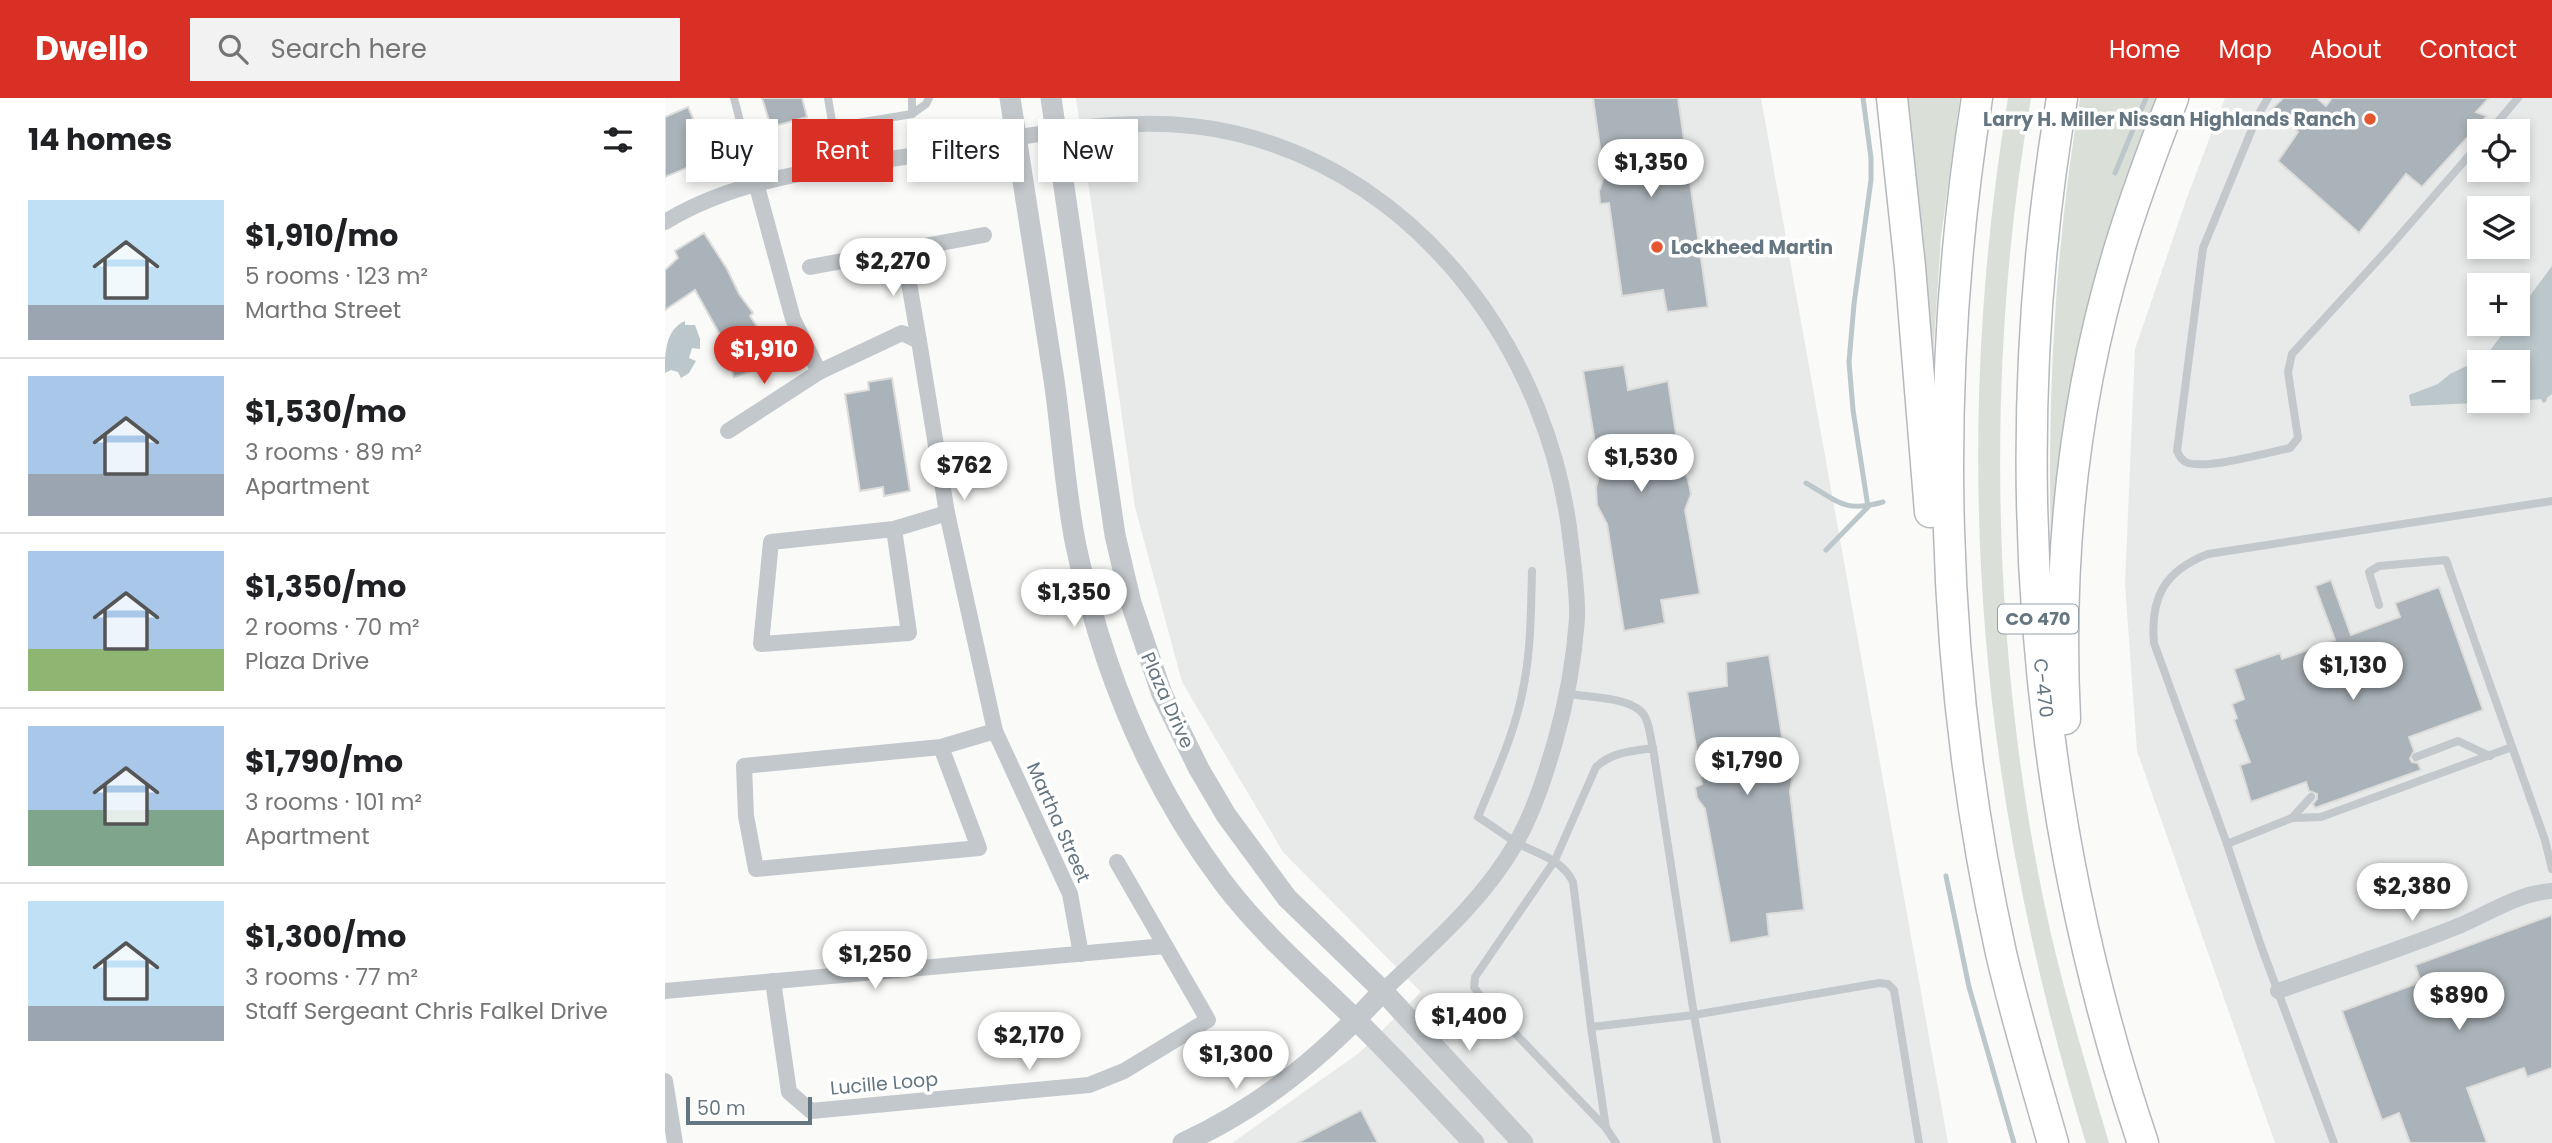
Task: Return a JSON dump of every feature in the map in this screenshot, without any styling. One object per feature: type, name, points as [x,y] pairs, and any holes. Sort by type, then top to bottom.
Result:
[{"type":"highway","points":[[1892,98],[1914,303],[1943,670],[1963,726]]},
{"type":"highway","points":[[1977,98],[1957,261],[1948,421],[1950,570],[1963,726],[1978,828],[2002,954],[2053,1143]]},
{"type":"highway","name":"C-470","points":[[2062,98],[2046,216],[2035,341],[2033,556],[2054,773],[2077,905],[2105,1017],[2143,1143]]},
{"type":"highway","points":[[2105,1017],[2104,976],[2079,853],[2066,740],[2063,659],[2067,540],[2080,423],[2105,301],[2132,208],[2173,98]]},
{"type":"street","points":[[1010,98],[1013,119]]},
{"type":"street","name":"Plaza Drive","points":[[1051,98],[1054,119]]},
{"type":"street","points":[[1138,124],[1180,124],[1235,132],[1310,159],[1372,195],[1397,213],[1441,255],[1482,304],[1497,328],[1529,387],[1552,445],[1562,482],[1575,573],[1577,616],[1569,694],[1543,784],[1516,842],[1476,901],[1317,1058],[1272,1093],[1230,1120],[1183,1143]]},
{"type":"street","points":[[665,222],[718,195],[756,183],[907,157]]},
{"type":"street","points":[[1023,182],[1076,542],[1092,614],[1125,710],[1163,788],[1192,837],[1257,925],[1357,1020],[1474,1143]]},
{"type":"street","name":"Plaza Drive","points":[[1063,182],[1115,535],[1131,603],[1162,695],[1226,816],[1287,898],[1383,991],[1523,1143]]},
{"type":"street","points":[[756,183],[793,320],[819,372]]},
{"type":"street","points":[[810,267],[984,235]]},
{"type":"street","name":"Martha Street","points":[[903,248],[947,513],[995,731],[1069,894],[1081,954]]},
{"type":"street","points":[[728,431],[819,372],[902,333],[919,341]]},
{"type":"street","points":[[894,529],[909,633],[761,644],[772,542],[894,529],[947,513]]},
{"type":"street","points":[[941,747],[979,848],[756,869],[745,816],[744,766],[941,747],[995,731]]},
{"type":"street","name":"Lucille Loop","points":[[772,981],[789,1093],[811,1111],[1089,1085],[1125,1071],[1208,1020],[1117,862]]},
{"type":"street","points":[[2278,991],[2462,925],[2502,905],[2539,892],[2552,891]]},
{"type":"street","points":[[665,991],[1165,946]]},
{"type":"street","points":[[665,1081],[675,1143]]},
{"type":"lane","points":[[734,98],[756,183]]},
{"type":"lane","points":[[828,98],[833,127],[916,112],[929,98]]},
{"type":"lane","points":[[912,98],[916,112]]},
{"type":"lane","points":[[916,112],[920,98]]},
{"type":"lane","points":[[2268,98],[2257,117],[2203,248],[2177,451],[2180,459],[2186,463],[2205,464],[2295,445],[2298,438],[2288,362],[2298,346],[2354,287],[2467,158]]},
{"type":"lane","points":[[2500,119],[2518,98]]},
{"type":"lane","points":[[2334,1143],[2154,643],[2153,611],[2159,594],[2173,573],[2208,554],[2552,501]]},
{"type":"lane","points":[[2379,605],[2369,572],[2379,566],[2446,560],[2545,840],[2552,869]]},
{"type":"lane","points":[[1532,571],[1529,643],[1522,695],[1508,746],[1478,817],[1516,842],[1555,860],[1573,882],[1606,1128]]},
{"type":"lane","points":[[1569,694],[1619,701],[1642,711],[1646,719],[1653,748],[1694,1015],[1717,1143]]},
{"type":"lane","points":[[2416,757],[2458,741],[2490,756]]},
{"type":"lane","points":[[2227,844],[2292,818],[2321,817],[2512,747]]},
{"type":"lane","points":[[1616,1143],[1606,1128],[1484,1001],[1474,987],[1475,976],[1555,860],[1597,767],[1605,759],[1623,752],[1653,748]]},
{"type":"lane","points":[[2292,818],[2311,797]]},
{"type":"lane","points":[[1591,1027],[1694,1015],[1878,983],[1888,984],[1894,990],[1919,1143]]},
{"type":"shaded area","points":[[1076,98],[1761,98],[1948,1143],[1232,1143],[1359,1053],[1421,992],[1283,852],[1182,682],[1135,507],[1088,182],[1138,182],[1138,119],[1079,119]]},
{"type":"shaded area","points":[[1904,98],[1960,98],[1941,237],[1932,372]]},
{"type":"shaded area","points":[[2008,98],[2031,98],[2016,197],[2006,299],[2001,401],[2005,607],[2014,709],[2027,809],[2045,907],[2109,1143],[2086,1143],[2050,1013],[2020,884],[1999,755],[1985,625],[1979,495],[1980,364],[1990,232]]},
{"type":"shaded area","points":[[2080,98],[2159,98],[2054,545],[2051,546],[2050,434],[2055,321],[2064,209]]},
{"type":"shaded area","points":[[2225,98],[2552,98],[2552,1143],[2275,1143],[2137,751],[2125,584],[2135,349],[2189,192]]},
{"type":"shaded area","points":[[2552,266],[2552,394],[2546,402],[2543,403],[2541,399],[2530,400],[2530,350],[2490,350],[2501,336],[2530,336],[2530,296]]},
{"type":"shaded area","points":[[685,321],[685,325],[695,325],[700,349],[692,348],[689,358],[696,361],[689,373],[681,378],[678,372],[671,370],[665,373],[665,358],[667,343],[673,330]]},
{"type":"shaded area","points":[[2467,366],[2467,403],[2411,406],[2409,395],[2438,384]]},
{"type":"building","points":[[762,98],[802,98],[807,117],[778,125],[778,119],[769,119]]},
{"type":"building","name":"Lockheed Martin","points":[[1593,98],[1678,98],[1708,307],[1667,312],[1663,290],[1622,296],[1609,203],[1600,204],[1599,191],[1604,177]]},
{"type":"building","points":[[2283,98],[2317,98],[2326,106],[2332,98],[2489,98],[2476,112],[2487,116],[2484,119],[2467,119],[2467,138],[2422,187],[2406,174],[2359,233],[2278,161],[2298,132],[2272,109]]},
{"type":"building","points":[[688,107],[693,119],[686,119],[686,168],[665,177],[665,117]]},
{"type":"building","points":[[704,233],[774,353],[763,357],[750,372],[734,377],[719,333],[695,290],[665,310],[665,270],[678,258],[675,251]]},
{"type":"building","points":[[1624,365],[1628,390],[1668,381],[1681,468],[1688,479],[1691,494],[1685,510],[1700,594],[1661,600],[1665,623],[1624,631],[1607,524],[1597,505],[1596,487],[1600,473],[1583,371]]},
{"type":"building","points":[[892,378],[910,491],[884,496],[883,487],[860,491],[845,394],[869,390],[868,382]]},
{"type":"building","points":[[2331,580],[2351,635],[2400,617],[2395,603],[2439,587],[2483,710],[2409,737],[2414,751],[2410,759],[2418,763],[2421,770],[2315,808],[2313,804],[2317,794],[2309,791],[2306,782],[2251,802],[2240,765],[2250,762],[2234,720],[2237,718],[2232,704],[2244,699],[2234,669],[2280,653],[2282,659],[2335,640],[2315,586]]},
{"type":"building","points":[[1769,655],[1787,768],[1794,766],[1790,792],[1804,910],[1767,914],[1769,936],[1730,943],[1705,809],[1697,798],[1695,787],[1702,784],[1687,692],[1727,686],[1726,662]]},
{"type":"building","points":[[2552,915],[2552,1068],[2527,1077],[2524,1068],[2467,1088],[2487,1143],[2410,1143],[2399,1113],[2382,1120],[2342,1011],[2421,982],[2415,965]]},
{"type":"building","points":[[1361,1110],[1378,1143],[1297,1143]]},
{"type":"waterway","points":[[1826,550],[1868,507],[1853,410],[1849,362],[1871,180],[1871,158],[1863,98]]},
{"type":"waterway","points":[[2115,173],[2146,98]]},
{"type":"waterway","points":[[1806,483],[1850,506],[1883,502]]},
{"type":"waterway","points":[[1946,876],[1969,987],[2014,1143]]},
{"type":"place","name":"Larry H. Miller Nissan Highlands Ranch","points":[[2370,119]]},
{"type":"place","name":"Lockheed Martin","points":[[1657,247]]}]
